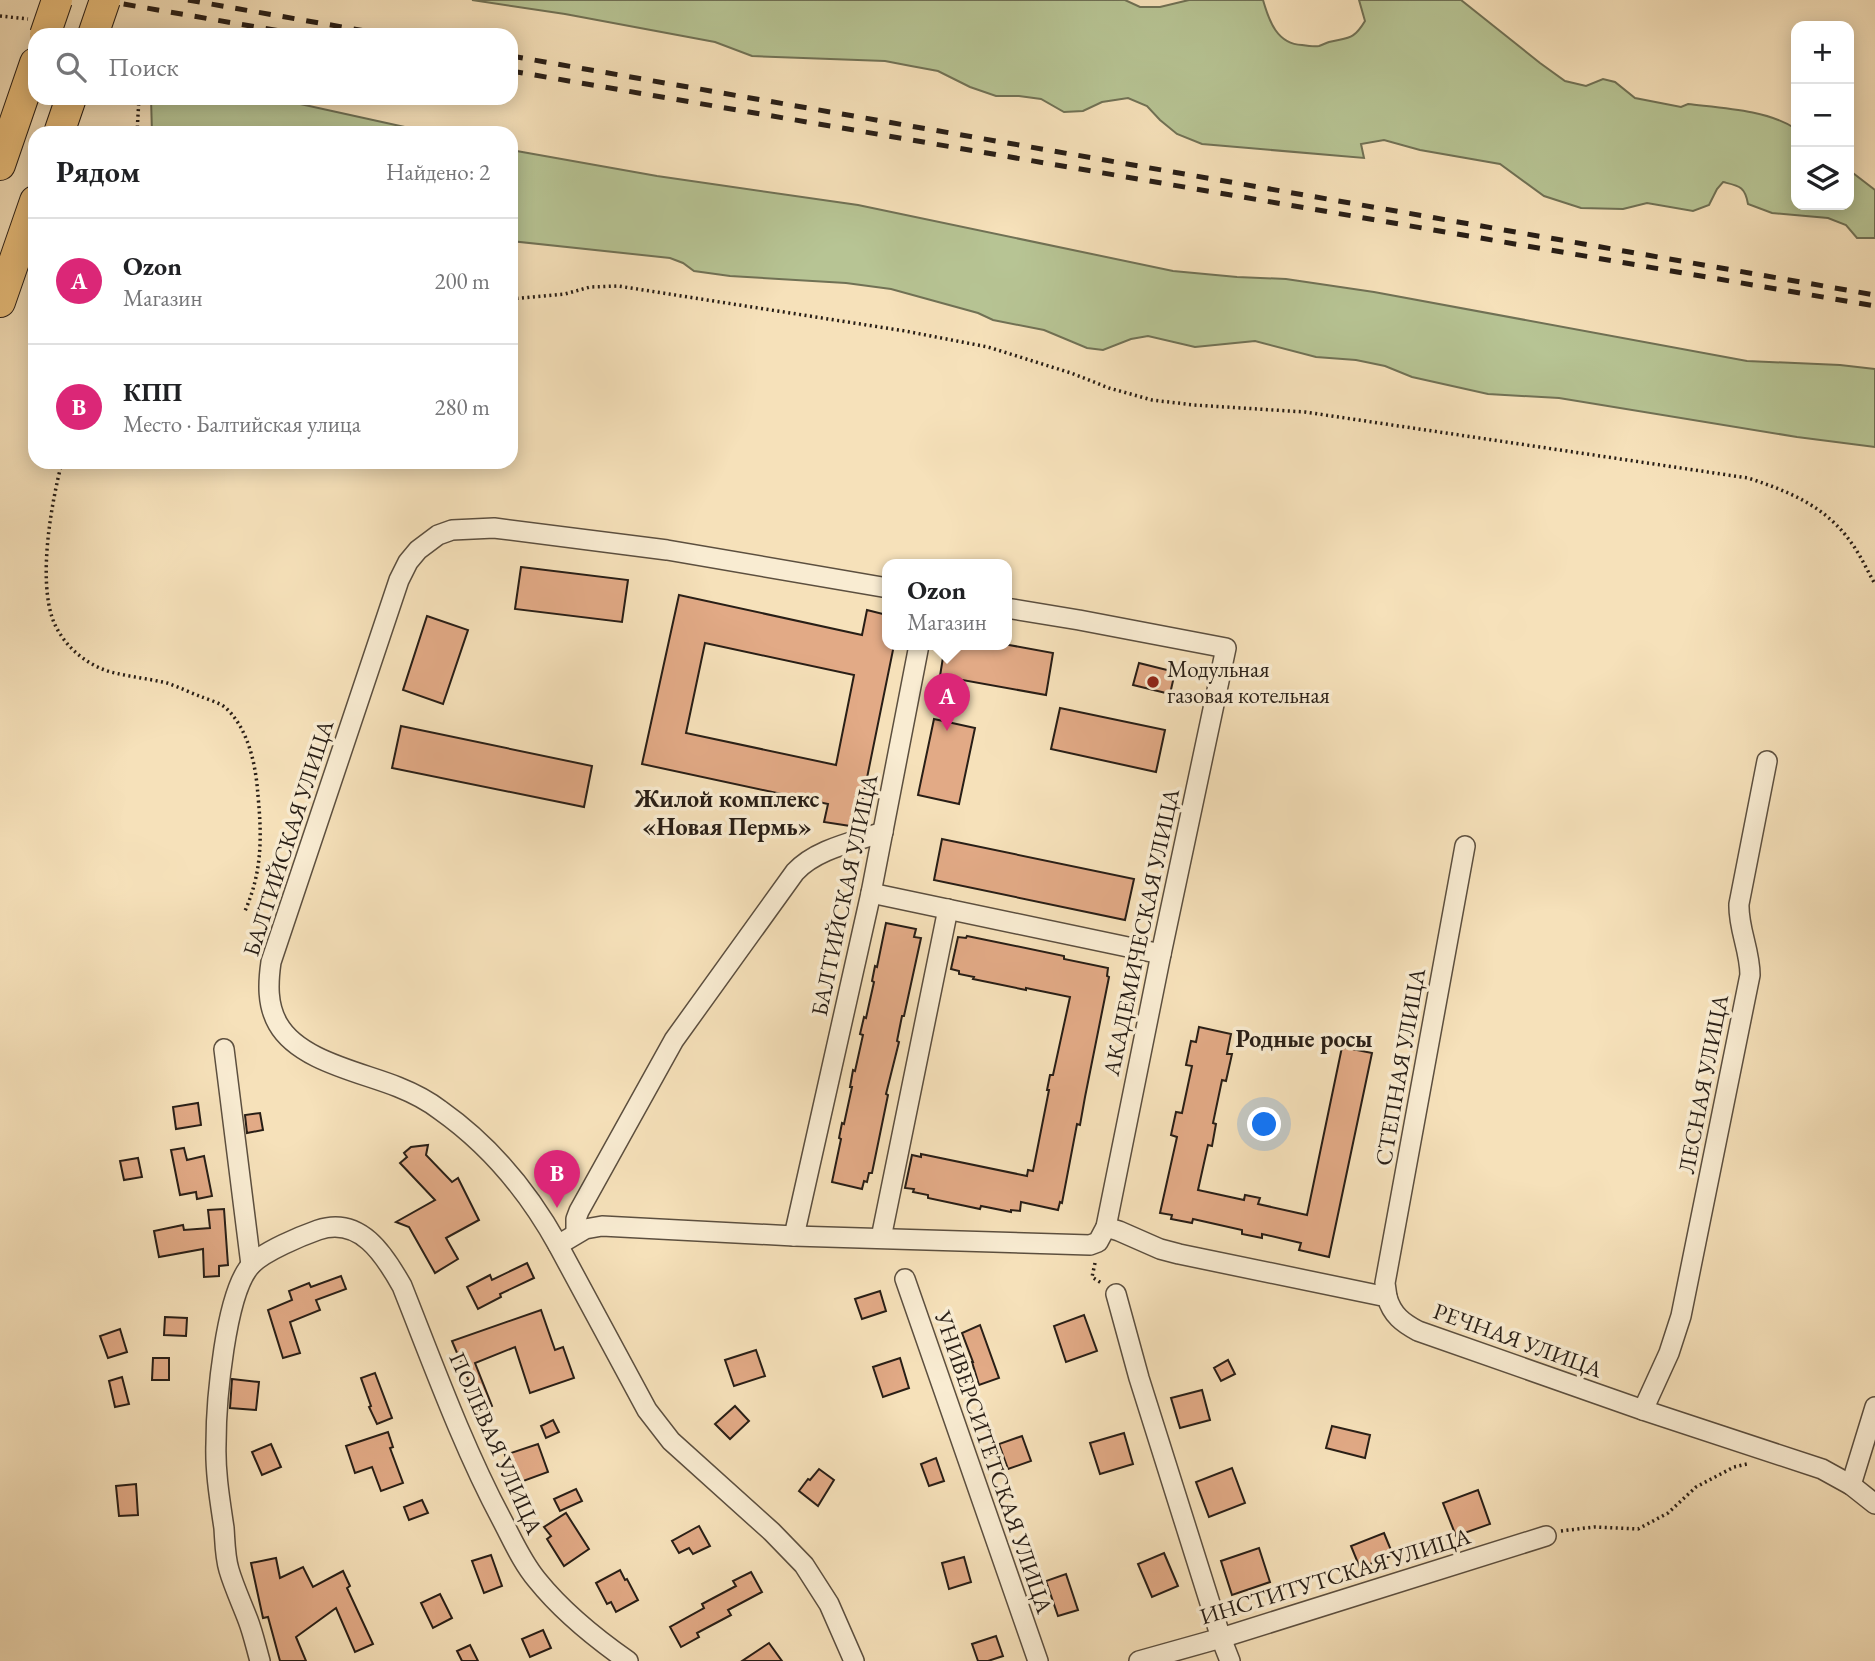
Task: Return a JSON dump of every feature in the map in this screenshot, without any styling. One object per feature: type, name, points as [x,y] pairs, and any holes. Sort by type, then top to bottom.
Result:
[{"type":"highway","points":[[47,28],[57,0]]},
{"type":"highway","points":[[95,28],[105,0]]},
{"type":"highway","points":[[0,165],[28,84]]},
{"type":"highway","points":[[61,126],[68,105]]},
{"type":"highway","points":[[0,302],[28,221]]},
{"type":"street","name":"БАЛТИЙСКАЯ УЛИЦА","points":[[854,1661],[828,1604],[804,1565],[772,1532],[679,1449],[647,1410],[544,1220],[516,1180],[448,1116],[420,1097],[326,1060],[298,1046],[277,1024],[269,996],[269,981],[271,962],[404,571],[418,550],[438,535],[452,530],[494,528],[667,550],[882,588]]},
{"type":"street","name":"АКАДЕМИЧЕСКАЯ УЛИЦА","points":[[1012,609],[1226,648],[1102,1234]]},
{"type":"street","name":"БАЛТИЙСКАЯ УЛИЦА","points":[[794,1236],[871,893],[918,650]]},
{"type":"street","name":"ЛЕСНАЯ УЛИЦА","points":[[1643,1410],[1669,1353],[1681,1316],[1750,975],[1739,904],[1768,761]]},
{"type":"street","points":[[576,1233],[579,1211],[674,1040],[795,872],[803,863],[819,854],[883,832]]},
{"type":"street","name":"СТЕПНАЯ УЛИЦА","points":[[1387,1297],[1385,1283],[1465,846]]},
{"type":"street","points":[[871,893],[1160,954]]},
{"type":"street","points":[[881,1238],[948,909]]},
{"type":"street","points":[[224,1049],[251,1265],[232,1304],[219,1390],[215,1446],[229,1569],[260,1661]]},
{"type":"street","name":"ПОЛЕВАЯ УЛИЦА","points":[[251,1265],[263,1256],[315,1231],[333,1226],[347,1227],[378,1249],[401,1286],[475,1464],[522,1559],[553,1598],[628,1661]]},
{"type":"street","points":[[558,1245],[585,1229],[602,1227],[1090,1245],[1102,1234],[1119,1231],[1152,1246],[1179,1254],[1387,1297]]},
{"type":"street","name":"УНИВЕРСИТЕТСКАЯ УЛИЦА","points":[[905,1279],[1038,1661]]},
{"type":"street","points":[[1116,1294],[1139,1378],[1230,1661]]},
{"type":"street","name":"РЕЧНАЯ УЛИЦА","points":[[1387,1297],[1397,1317],[1418,1331],[1822,1469],[1851,1485],[1875,1504]]},
{"type":"street","points":[[1851,1485],[1875,1407]]},
{"type":"street","name":"ИНСТИТУТСКАЯ УЛИЦА","points":[[1139,1661],[1221,1638],[1546,1535]]},
{"type":"path","points":[[137,126],[139,105]]},
{"type":"path","points":[[518,298],[565,294],[590,287],[618,286],[988,346],[1152,400],[1305,412],[1748,478],[1804,499],[1825,515],[1852,542],[1875,584]]},
{"type":"path","points":[[60,469],[48,537],[47,571],[52,618],[67,645],[97,667],[170,684],[224,706],[240,725],[246,739],[254,766],[261,837],[259,865],[253,892],[245,911]]},
{"type":"path","points":[[1102,1234],[1092,1277],[1116,1294]]},
{"type":"path","points":[[1546,1535],[1594,1527],[1638,1530],[1668,1513],[1696,1487],[1710,1479],[1734,1467],[1779,1454]]},
{"type":"green space","points":[[472,0],[1125,0],[1140,7],[1160,7],[1189,0],[1263,0],[1271,23],[1286,41],[1319,46],[1350,37],[1357,32],[1365,21],[1359,0],[1461,0],[1565,81],[1586,86],[1603,79],[1615,82],[1635,98],[1681,107],[1688,104],[1744,111],[1791,126],[1791,210],[1854,210],[1854,174],[1875,190],[1875,238],[1857,238],[1846,225],[1828,218],[1772,213],[1748,204],[1740,188],[1723,182],[1709,205],[1693,211],[1647,203],[1623,209],[1581,208],[1544,196],[1500,164],[1420,150],[1384,140],[1361,144],[1364,158],[1202,144],[1177,134],[1147,106],[1128,98],[1102,102],[1083,111],[1064,112],[1041,99],[996,96],[938,71],[885,61],[752,56],[715,42]]},
{"type":"green space","points":[[151,105],[305,105],[400,126],[152,126]]},
{"type":"green space","points":[[518,151],[657,176],[858,205],[1173,271],[1286,279],[1374,292],[1747,361],[1875,369],[1875,447],[1559,398],[1488,394],[1412,377],[1385,366],[1356,360],[1316,357],[1255,341],[1195,347],[1148,336],[1131,339],[1103,350],[1087,348],[1044,330],[993,320],[978,313],[891,289],[694,271],[670,258],[518,242]]},
{"type":"building","points":[[521,567],[628,580],[622,622],[515,609]]},
{"type":"building","points":[[679,595],[862,635],[867,610],[882,614],[882,650],[893,650],[857,827],[824,822],[828,804],[642,764]],"holes":[[[705,643],[854,675],[836,765],[686,733]]]},
{"type":"building","points":[[427,616],[468,630],[443,704],[403,690]]},
{"type":"building","points":[[1012,646],[1053,653],[1046,695],[940,676],[944,650],[1012,650]]},
{"type":"building","name":"Модульная газовая котельная","points":[[1139,663],[1175,672],[1170,694],[1133,685]]},
{"type":"building","points":[[1060,708],[1165,730],[1156,772],[1051,749]]},
{"type":"building","points":[[934,719],[975,728],[959,804],[918,795]]},
{"type":"building","points":[[401,726],[592,766],[584,807],[392,768]]},
{"type":"building","points":[[942,839],[1134,879],[1125,920],[934,880]]},
{"type":"building","points":[[886,923],[916,929],[914,937],[921,938],[902,1016],[872,1173],[869,1173],[867,1182],[864,1181],[862,1189],[832,1182],[842,1123],[844,1124],[852,1087],[853,1070],[855,1071],[863,1035],[860,1034],[864,1017],[866,1018]]},
{"type":"building","points":[[967,936],[1108,968],[1109,977],[1080,1125],[1077,1124],[1062,1203],[1060,1202],[1058,1210],[1021,1202],[1020,1211],[1011,1212],[981,1206],[980,1209],[928,1198],[928,1195],[905,1188],[912,1155],[921,1157],[921,1154],[1027,1176],[1028,1170],[1033,1171],[1050,1075],[1053,1075],[1070,997],[959,974],[959,971],[951,969],[958,937]]},
{"type":"building","points":[[1199,1027],[1231,1034],[1227,1054],[1232,1054],[1226,1081],[1222,1080],[1213,1123],[1216,1124],[1212,1146],[1208,1145],[1198,1190],[1244,1200],[1245,1195],[1260,1198],[1258,1204],[1307,1215],[1342,1047],[1372,1053],[1329,1257],[1299,1250],[1301,1243],[1262,1234],[1262,1238],[1242,1234],[1242,1230],[1193,1219],[1192,1223],[1171,1219],[1172,1215],[1160,1213],[1177,1137],[1171,1135],[1176,1112],[1182,1113],[1192,1066],[1186,1065],[1191,1041],[1196,1042]]},
{"type":"building","points":[[198,1103],[201,1125],[176,1129],[173,1107]]},
{"type":"building","points":[[260,1113],[263,1130],[247,1133],[245,1115]]},
{"type":"building","points":[[428,1145],[426,1155],[452,1182],[458,1178],[479,1220],[446,1238],[458,1259],[435,1273],[409,1227],[396,1222],[435,1200],[400,1163],[407,1157],[404,1153],[411,1147]]},
{"type":"building","points":[[184,1148],[187,1160],[204,1156],[212,1196],[197,1199],[196,1192],[180,1195],[171,1150]]},
{"type":"building","points":[[138,1158],[142,1177],[124,1180],[120,1161]]},
{"type":"building","points":[[224,1209],[228,1265],[219,1266],[219,1276],[204,1277],[203,1249],[159,1257],[154,1231],[183,1225],[184,1230],[210,1228],[208,1210]]},
{"type":"building","points":[[527,1263],[534,1278],[500,1294],[501,1297],[478,1309],[467,1287],[490,1275],[492,1280]]},
{"type":"building","points":[[341,1276],[346,1289],[316,1300],[320,1310],[290,1322],[300,1353],[283,1358],[268,1310],[292,1300],[289,1291],[309,1283],[311,1287]]},
{"type":"building","points":[[880,1291],[886,1311],[862,1319],[855,1299]]},
{"type":"building","points":[[541,1310],[555,1350],[563,1347],[574,1378],[530,1393],[515,1347],[475,1363],[492,1406],[474,1413],[466,1394],[473,1391],[452,1341]]},
{"type":"building","points":[[1084,1315],[1097,1351],[1066,1362],[1054,1326]]},
{"type":"building","points":[[165,1317],[187,1318],[186,1336],[164,1335]]},
{"type":"building","points":[[980,1325],[999,1378],[979,1385],[962,1333]]},
{"type":"building","points":[[120,1329],[127,1352],[108,1358],[100,1336]]},
{"type":"building","points":[[756,1350],[765,1376],[734,1386],[725,1360]]},
{"type":"building","points":[[153,1358],[169,1358],[169,1380],[152,1380]]},
{"type":"building","points":[[900,1358],[909,1388],[883,1397],[873,1367]]},
{"type":"building","points":[[1228,1360],[1235,1374],[1221,1381],[1214,1368]]},
{"type":"building","points":[[375,1373],[392,1418],[377,1424],[361,1378]]},
{"type":"building","points":[[122,1377],[129,1404],[115,1407],[109,1381]]},
{"type":"building","points":[[232,1379],[259,1382],[256,1410],[230,1408]]},
{"type":"building","points":[[1202,1390],[1210,1420],[1180,1428],[1171,1398]]},
{"type":"building","points":[[735,1406],[749,1421],[730,1439],[715,1424]]},
{"type":"building","points":[[553,1420],[559,1432],[546,1438],[541,1426]]},
{"type":"building","points":[[1332,1426],[1370,1435],[1365,1458],[1326,1448]]},
{"type":"building","points":[[388,1432],[393,1447],[390,1448],[403,1483],[381,1491],[372,1467],[355,1473],[346,1446]]},
{"type":"building","points":[[1124,1433],[1133,1464],[1100,1474],[1090,1443]]},
{"type":"building","points":[[1022,1436],[1031,1461],[1008,1469],[999,1444]]},
{"type":"building","points":[[271,1444],[281,1467],[262,1475],[252,1452]]},
{"type":"building","points":[[538,1444],[548,1472],[515,1484],[505,1455]]},
{"type":"building","points":[[936,1458],[944,1481],[929,1486],[921,1464]]},
{"type":"building","points":[[1232,1468],[1245,1503],[1209,1517],[1196,1482]]},
{"type":"building","points":[[819,1469],[834,1480],[818,1506],[799,1491]]},
{"type":"building","points":[[136,1484],[138,1515],[119,1516],[116,1486]]},
{"type":"building","points":[[576,1489],[582,1501],[560,1511],[554,1499]]},
{"type":"building","points":[[1478,1490],[1490,1524],[1456,1536],[1443,1503]]},
{"type":"building","points":[[422,1500],[428,1513],[409,1520],[404,1507]]},
{"type":"building","points":[[566,1513],[589,1549],[564,1566],[547,1539],[551,1536],[544,1527]]},
{"type":"building","points":[[699,1526],[710,1546],[693,1554],[689,1548],[679,1553],[672,1541]]},
{"type":"building","points":[[1384,1533],[1393,1555],[1360,1568],[1351,1546]]},
{"type":"building","points":[[1259,1548],[1270,1582],[1232,1595],[1221,1561]]},
{"type":"building","points":[[1164,1553],[1178,1586],[1152,1597],[1138,1564]]},
{"type":"building","points":[[491,1555],[502,1586],[484,1593],[472,1561]]},
{"type":"building","points":[[964,1557],[971,1582],[949,1589],[942,1563]]},
{"type":"building","points":[[276,1558],[280,1578],[303,1567],[313,1587],[343,1571],[350,1586],[347,1588],[373,1644],[355,1652],[336,1608],[296,1637],[306,1661],[280,1661],[268,1617],[263,1618],[251,1563]]},
{"type":"building","points":[[620,1570],[638,1600],[616,1612],[611,1602],[607,1604],[596,1583]]},
{"type":"building","points":[[751,1572],[762,1592],[728,1610],[731,1615],[697,1633],[699,1637],[681,1647],[670,1627],[704,1608],[702,1604],[736,1586],[733,1581]]},
{"type":"building","points":[[1066,1574],[1078,1610],[1058,1616],[1046,1581]]},
{"type":"building","points":[[440,1594],[452,1618],[433,1628],[421,1603]]},
{"type":"building","points":[[543,1630],[551,1648],[530,1657],[522,1639]]},
{"type":"building","points":[[996,1636],[1003,1656],[978,1661],[972,1644]]},
{"type":"building","points":[[769,1643],[782,1661],[742,1661]]},
{"type":"building","points":[[470,1645],[478,1661],[462,1661],[457,1651]]},
{"type":"railway","points":[[100,0],[262,28]]},
{"type":"railway","points":[[188,0],[348,28]]},
{"type":"railway","points":[[518,57],[1875,295]]},
{"type":"railway","points":[[518,72],[1875,306]]},
{"type":"place","name":"Модульная газовая котельная","points":[[1153,682]]},
{"type":"place","name":"Ozon","points":[[947,731]]},
{"type":"place","name":"КПП","points":[[557,1208]]},
{"type":"district","name":"Жилой комплекс «Новая Пермь»","points":[[727,812]]},
{"type":"district","name":"Родные росы","points":[[1304,1038]]}]
